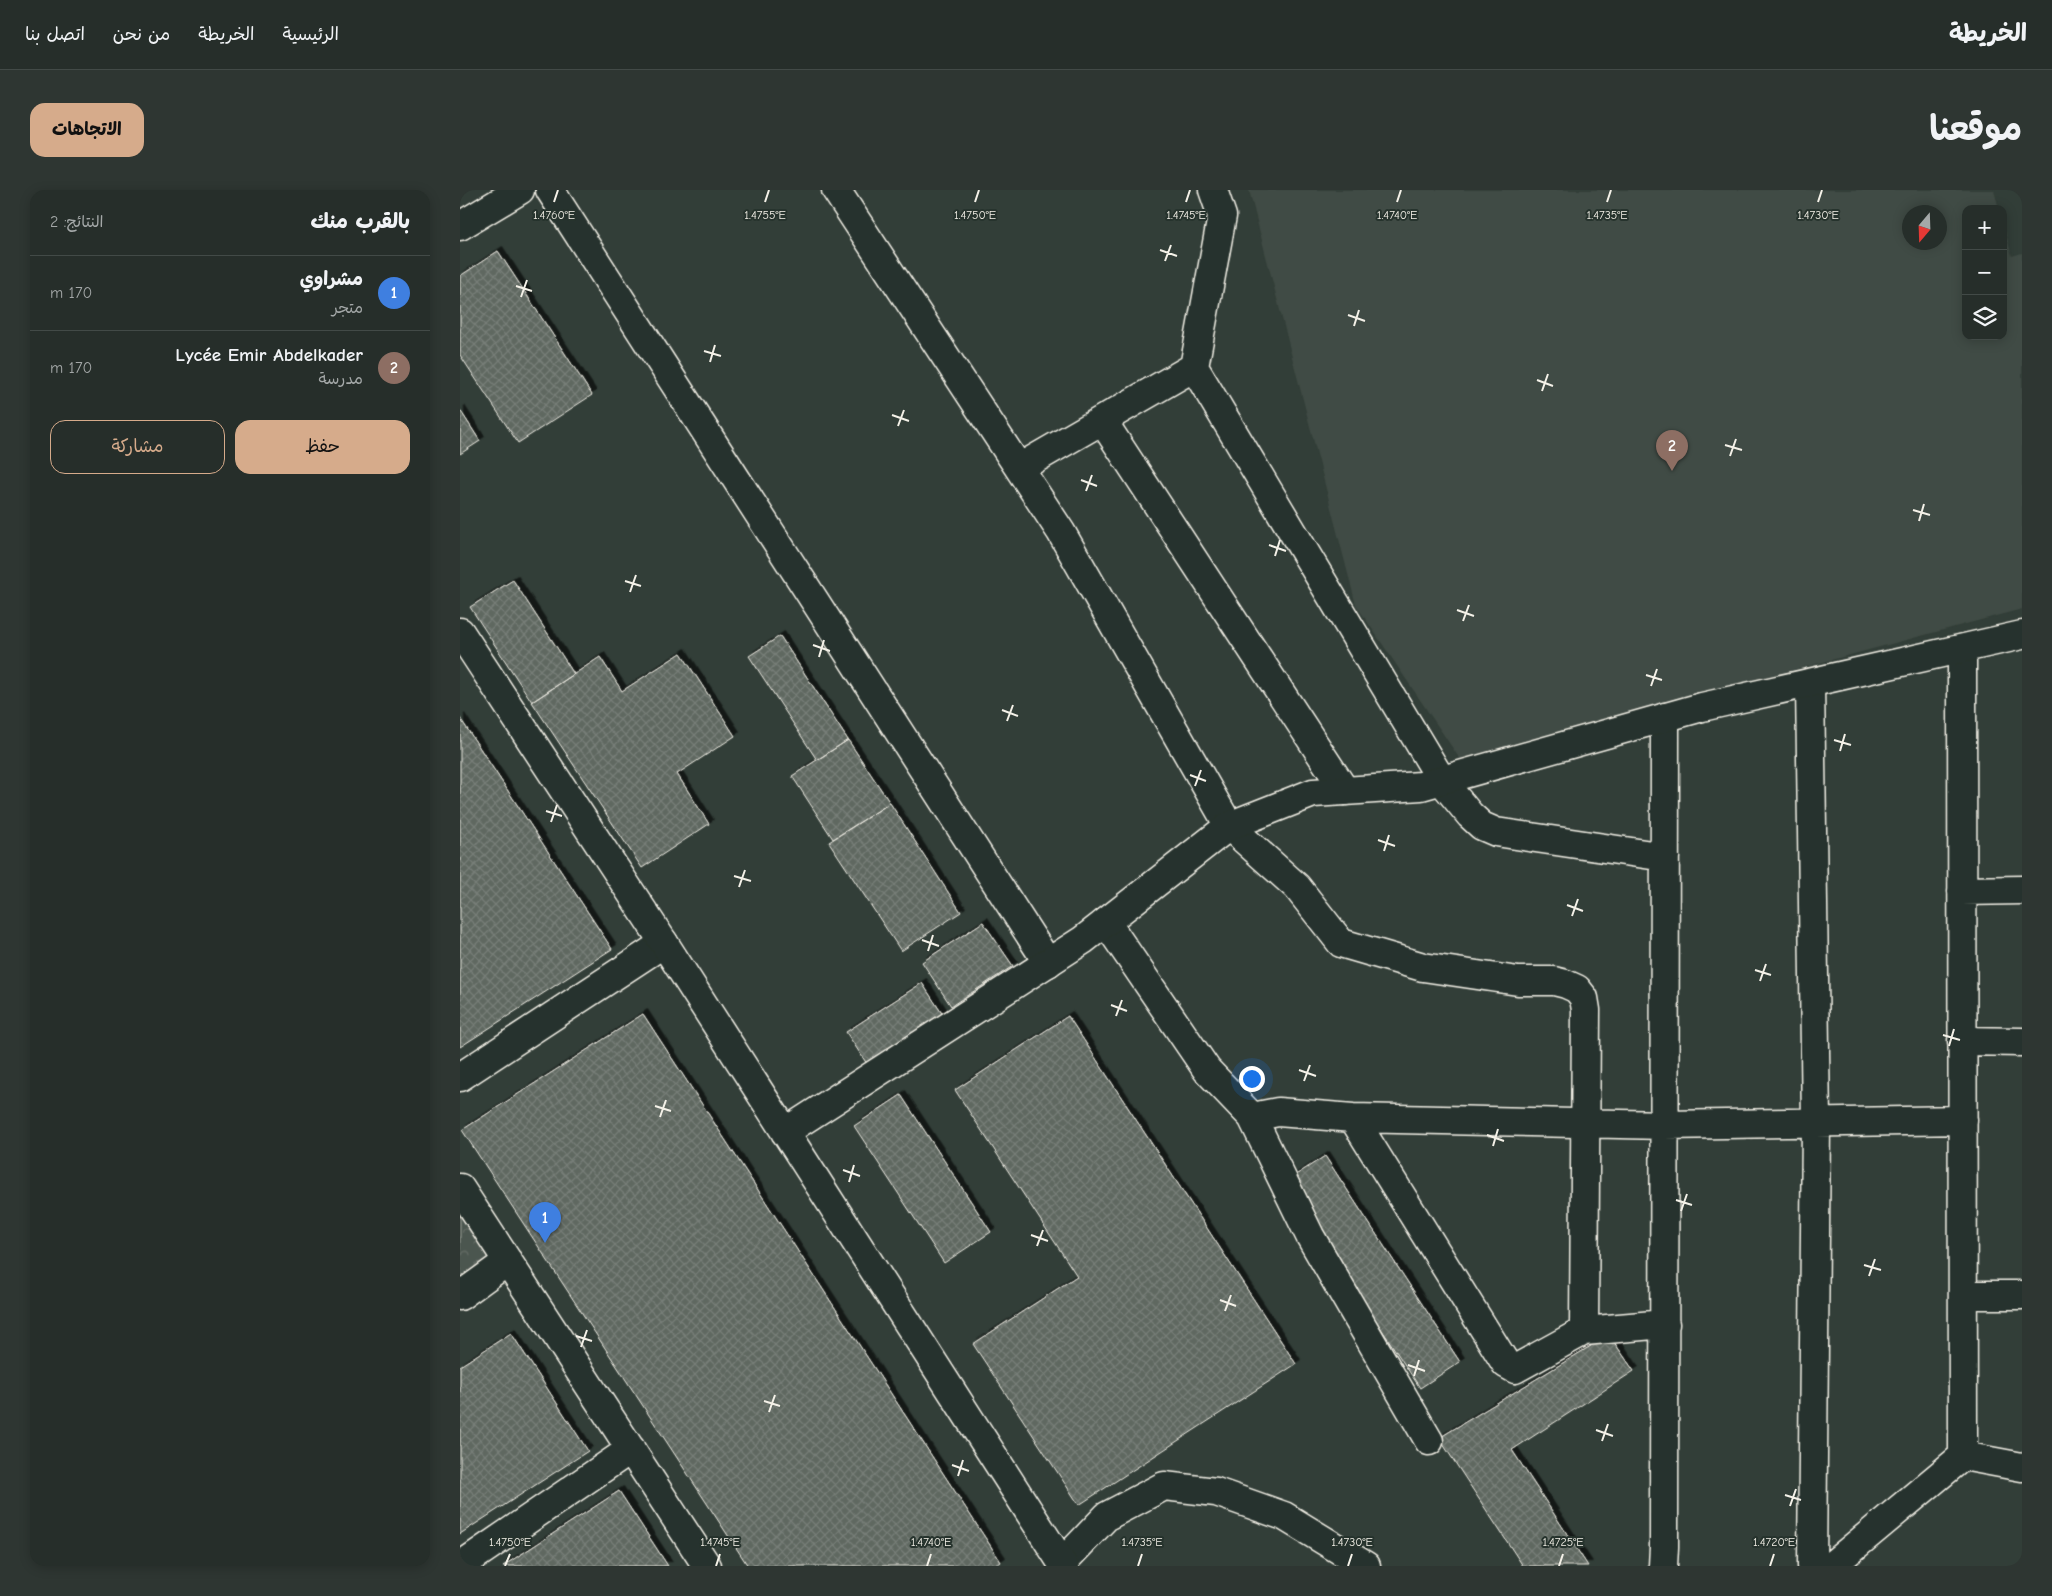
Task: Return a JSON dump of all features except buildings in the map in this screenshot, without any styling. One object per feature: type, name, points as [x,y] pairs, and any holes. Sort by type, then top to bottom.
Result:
[{"type":"street","points":[[460,226],[520,190]]},
{"type":"street","points":[[550,190],[1048,963]]},
{"type":"street","points":[[836,190],[1061,532],[1229,826],[1297,887],[1341,943],[1423,967],[1518,981],[1566,984],[1578,989],[1584,998],[1586,1010],[1584,1331]]},
{"type":"street","points":[[1213,190],[1222,216],[1194,367],[1442,780],[1470,815],[1482,826],[1496,832],[1665,857]]},
{"type":"street","points":[[1019,468],[1194,367]]},
{"type":"street","points":[[1102,420],[1345,790]]},
{"type":"street","points":[[460,632],[664,943],[1061,1565],[1107,1516],[1164,1486],[1216,1492],[1284,1516],[1366,1566]]},
{"type":"street","points":[[785,1132],[1084,940],[1229,826],[1313,793],[1421,786],[1702,707],[2022,635]]},
{"type":"street","points":[[1962,649],[1963,1456]]},
{"type":"street","points":[[1810,683],[1816,1122],[1812,1566]]},
{"type":"street","points":[[1663,1566],[1665,718]]},
{"type":"street","points":[[1962,891],[2022,890]]},
{"type":"street","points":[[1106,922],[1207,1070],[1252,1117],[1310,1236],[1429,1441]]},
{"type":"street","points":[[460,1076],[664,943]]},
{"type":"street","points":[[1962,1041],[2022,1042]]},
{"type":"street","points":[[1252,1117],[1278,1112],[1353,1118],[1665,1125],[1962,1120]]},
{"type":"street","points":[[1353,1118],[1506,1364],[1515,1369],[1584,1331],[1665,1324]]},
{"type":"street","points":[[460,1188],[707,1566]]},
{"type":"street","points":[[460,1296],[508,1261]]},
{"type":"street","points":[[1963,1295],[2022,1295]]},
{"type":"street","points":[[460,1566],[630,1449]]},
{"type":"street","points":[[1963,1456],[2022,1467]]},
{"type":"street","points":[[1831,1566],[1963,1456]]},
{"type":"shaded area","points":[[1249,190],[1994,190],[1998,205],[1962,205],[1962,340],[2007,340],[2007,238],[2012,256],[2022,253],[2022,609],[1460,759],[1356,605]]},
{"type":"green space","points":[[460,1213],[490,1259],[460,1280]]},
{"type":"place","name":"Lycée Emir Abdelkader","points":[[1672,471]]},
{"type":"place","name":"مشراوي","points":[[545,1243]]}]
